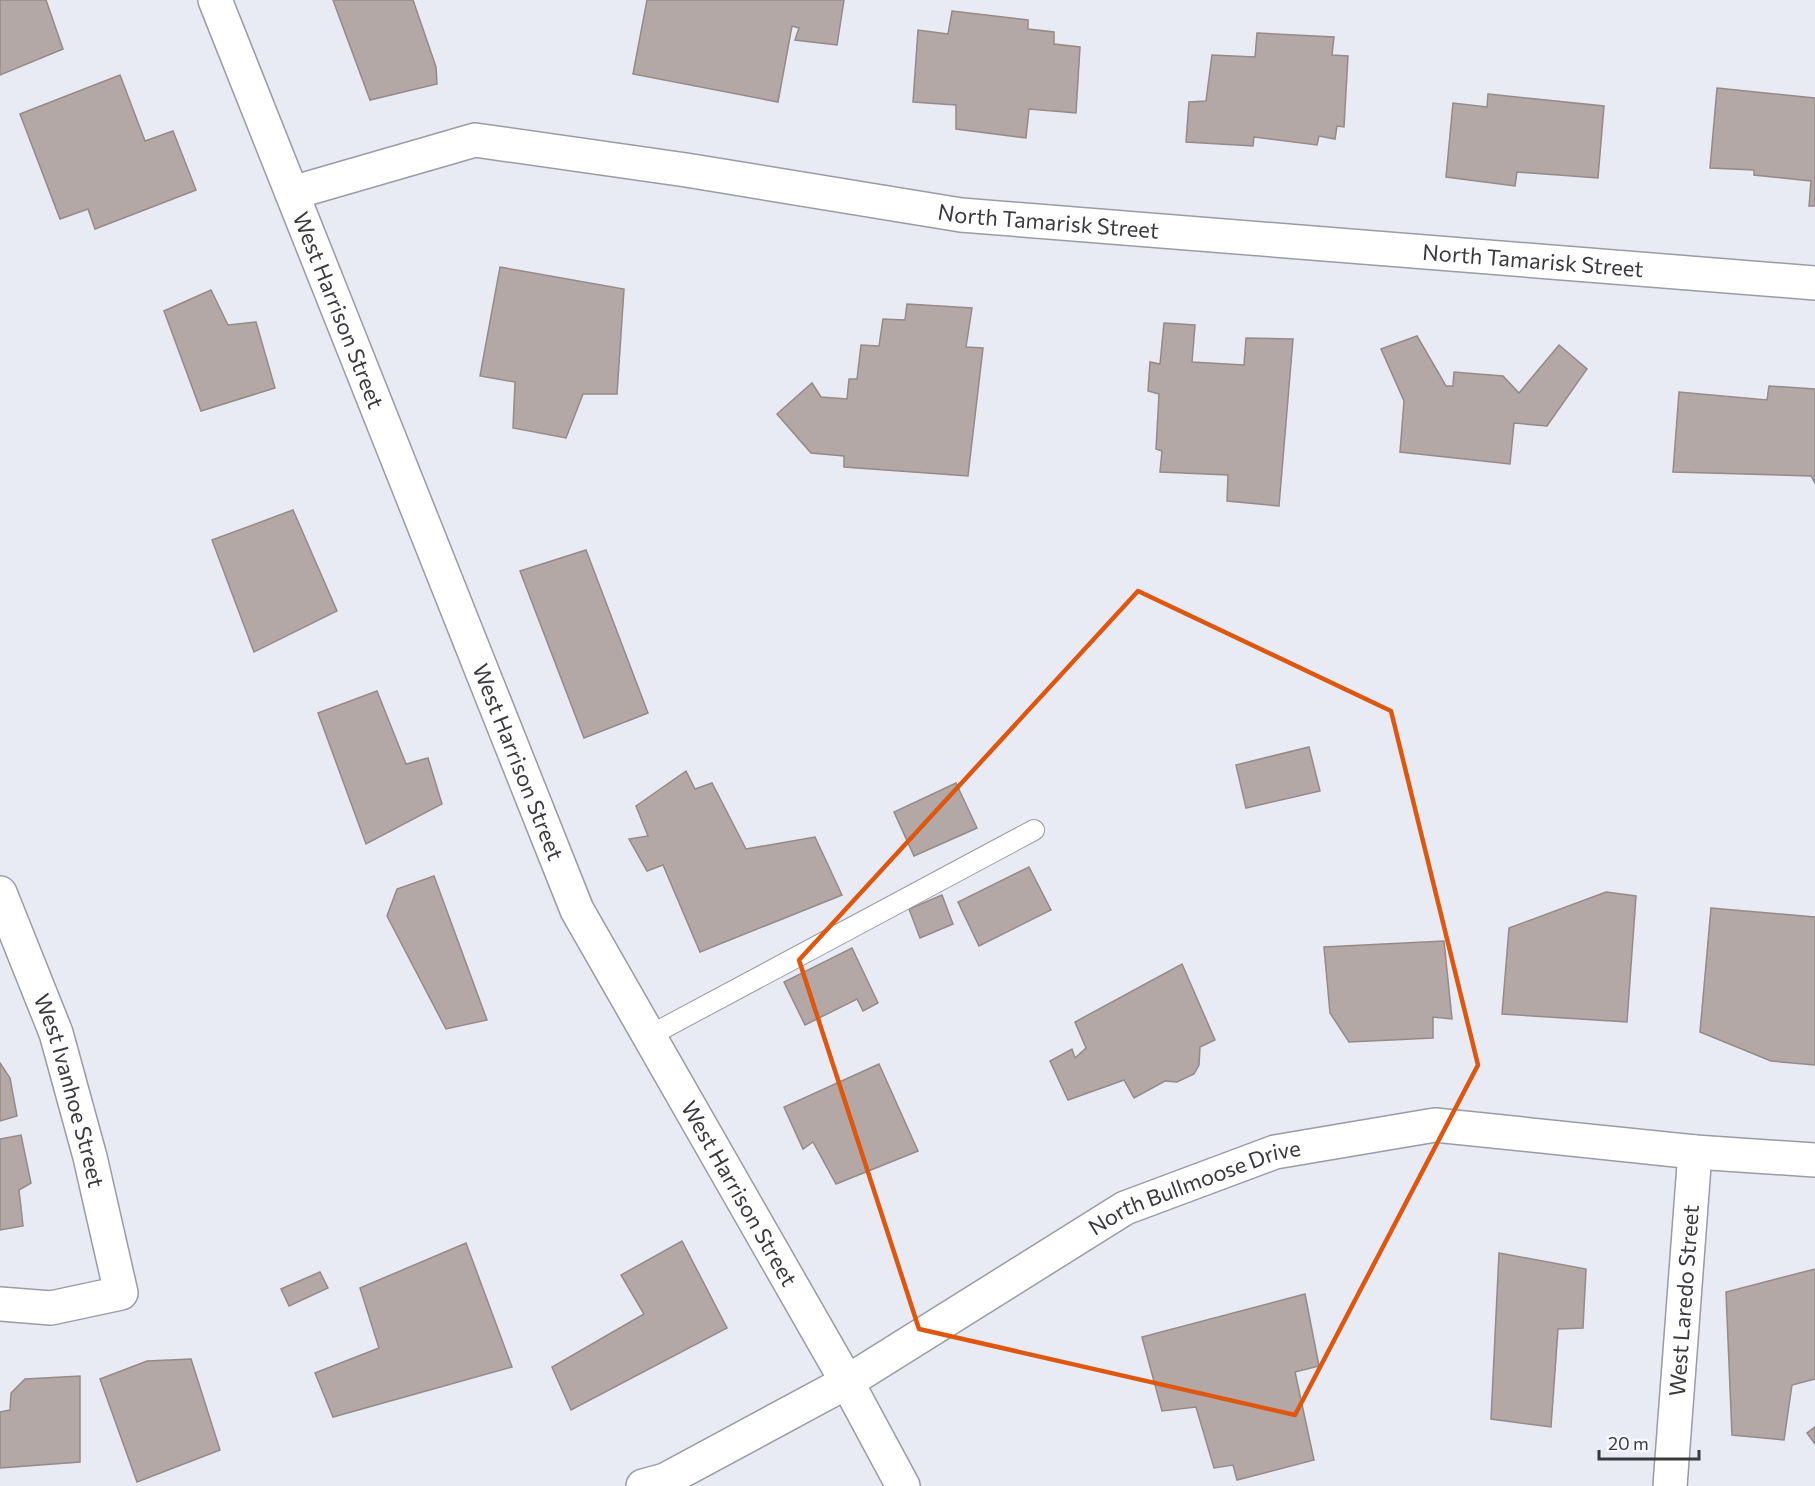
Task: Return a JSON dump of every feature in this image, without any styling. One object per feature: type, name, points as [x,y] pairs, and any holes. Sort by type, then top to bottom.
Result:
[{"type":"street","name":"West Harrison Street","points":[[215,0],[577,910],[847,1382],[903,1486]]},
{"type":"street","name":"North Tamarisk Street","points":[[292,193],[475,140],[686,170],[961,215],[1815,283]]},
{"type":"street","name":"West Ivanhoe Street","points":[[0,893],[56,1033],[90,1157],[121,1293],[51,1308],[0,1304]]},
{"type":"street","name":"North Bullmoose Drive","points":[[643,1486],[665,1480],[847,1382],[1125,1208],[1275,1152],[1435,1125],[1695,1152],[1815,1160]]},
{"type":"street","name":"West Laredo Street","points":[[1670,1486],[1695,1152]]},
{"type":"lane","points":[[649,1035],[1034,830]]},
{"type":"highlighted area","points":[[1138,591],[1391,711],[1478,1065],[1295,1415],[919,1329],[799,960]]},
{"type":"building","points":[[0,0],[46,0],[63,49],[0,75]]},
{"type":"building","points":[[333,0],[413,0],[436,67],[437,84],[370,100]]},
{"type":"building","points":[[647,0],[844,0],[837,45],[795,40],[799,28],[792,26],[778,102],[633,74]]},
{"type":"building","points":[[952,11],[1028,20],[1028,29],[1054,32],[1054,44],[1080,47],[1076,113],[1029,109],[1026,138],[956,129],[956,105],[913,102],[918,30],[948,34]]},
{"type":"building","points":[[1257,33],[1334,37],[1332,55],[1348,56],[1344,127],[1337,126],[1335,139],[1319,136],[1317,145],[1254,137],[1253,146],[1186,142],[1189,102],[1206,101],[1212,55],[1255,57]]},
{"type":"building","points":[[120,75],[145,141],[173,131],[196,190],[95,229],[88,209],[60,219],[20,114]]},
{"type":"building","points":[[1717,88],[1815,98],[1815,206],[1809,206],[1811,181],[1754,175],[1754,170],[1710,168]]},
{"type":"building","points":[[1488,94],[1604,106],[1598,178],[1517,172],[1515,186],[1446,177],[1453,103],[1487,107]]},
{"type":"building","points":[[500,267],[624,289],[617,394],[583,394],[566,438],[513,428],[515,382],[480,376]]},
{"type":"building","points":[[211,290],[228,325],[256,322],[275,388],[201,411],[164,311]]},
{"type":"building","points":[[907,304],[972,308],[966,347],[983,348],[968,476],[844,467],[844,456],[811,453],[777,414],[812,383],[821,397],[847,399],[849,379],[857,379],[861,345],[879,346],[883,319],[905,320]]},
{"type":"building","points":[[1164,323],[1195,325],[1192,362],[1244,365],[1246,338],[1293,339],[1279,506],[1227,501],[1228,475],[1160,472],[1162,451],[1156,449],[1159,394],[1148,391],[1150,362],[1160,364]]},
{"type":"building","points":[[1417,336],[1446,386],[1453,386],[1454,372],[1503,376],[1519,393],[1559,345],[1587,369],[1547,426],[1514,423],[1510,464],[1400,452],[1404,401],[1381,349]]},
{"type":"building","points":[[1769,386],[1815,389],[1815,483],[1811,476],[1673,472],[1679,392],[1767,400]]},
{"type":"building","points":[[293,510],[337,611],[254,652],[212,540]]},
{"type":"building","points":[[586,550],[648,713],[584,738],[520,571]]},
{"type":"building","points":[[377,691],[406,764],[428,758],[442,804],[366,844],[318,713]]},
{"type":"building","points":[[1309,747],[1320,791],[1246,808],[1236,765]]},
{"type":"building","points":[[686,771],[695,789],[712,783],[746,849],[815,837],[842,895],[700,952],[663,865],[647,871],[629,839],[648,836],[636,806]]},
{"type":"building","points":[[956,783],[977,828],[914,856],[894,812]]},
{"type":"building","points":[[1029,867],[1051,910],[979,946],[958,902]]},
{"type":"building","points":[[434,876],[487,1020],[446,1029],[387,916],[397,889]]},
{"type":"building","points":[[1606,892],[1636,896],[1627,1022],[1502,1014],[1509,928]]},
{"type":"building","points":[[942,895],[953,924],[920,938],[909,909]]},
{"type":"building","points":[[1711,908],[1815,917],[1815,1065],[1771,1061],[1700,1032]]},
{"type":"building","points":[[1444,941],[1452,1019],[1433,1017],[1433,1038],[1349,1042],[1330,1013],[1324,947]]},
{"type":"building","points":[[852,948],[878,1003],[863,1011],[857,999],[805,1025],[784,982]]},
{"type":"building","points":[[1182,964],[1215,1040],[1200,1047],[1199,1065],[1194,1074],[1177,1082],[1165,1081],[1134,1098],[1124,1080],[1068,1100],[1050,1061],[1072,1049],[1075,1058],[1086,1048],[1075,1022]]},
{"type":"building","points":[[0,1063],[10,1078],[17,1116],[0,1121]]},
{"type":"building","points":[[879,1064],[918,1151],[836,1184],[813,1142],[803,1149],[784,1107]]},
{"type":"building","points":[[21,1135],[31,1183],[19,1190],[23,1226],[0,1230],[0,1139]]},
{"type":"building","points":[[682,1241],[727,1328],[571,1410],[552,1367],[644,1314],[621,1275]]},
{"type":"building","points":[[466,1243],[512,1367],[333,1417],[315,1373],[379,1348],[360,1288]]},
{"type":"building","points":[[1499,1253],[1586,1269],[1583,1328],[1558,1329],[1551,1427],[1491,1419]]},
{"type":"building","points":[[1815,1269],[1815,1379],[1792,1385],[1784,1440],[1732,1435],[1726,1292]]},
{"type":"building","points":[[320,1272],[328,1288],[289,1306],[281,1289]]},
{"type":"building","points":[[1305,1294],[1319,1366],[1295,1372],[1314,1460],[1237,1480],[1233,1465],[1214,1468],[1196,1407],[1162,1411],[1142,1337]]},
{"type":"building","points":[[191,1359],[220,1450],[137,1482],[100,1379],[147,1361]]},
{"type":"building","points":[[80,1376],[80,1462],[0,1468],[0,1412],[10,1410],[11,1393],[25,1379]]},
{"type":"building","points":[[1815,1427],[1815,1444],[1807,1433]]}]
